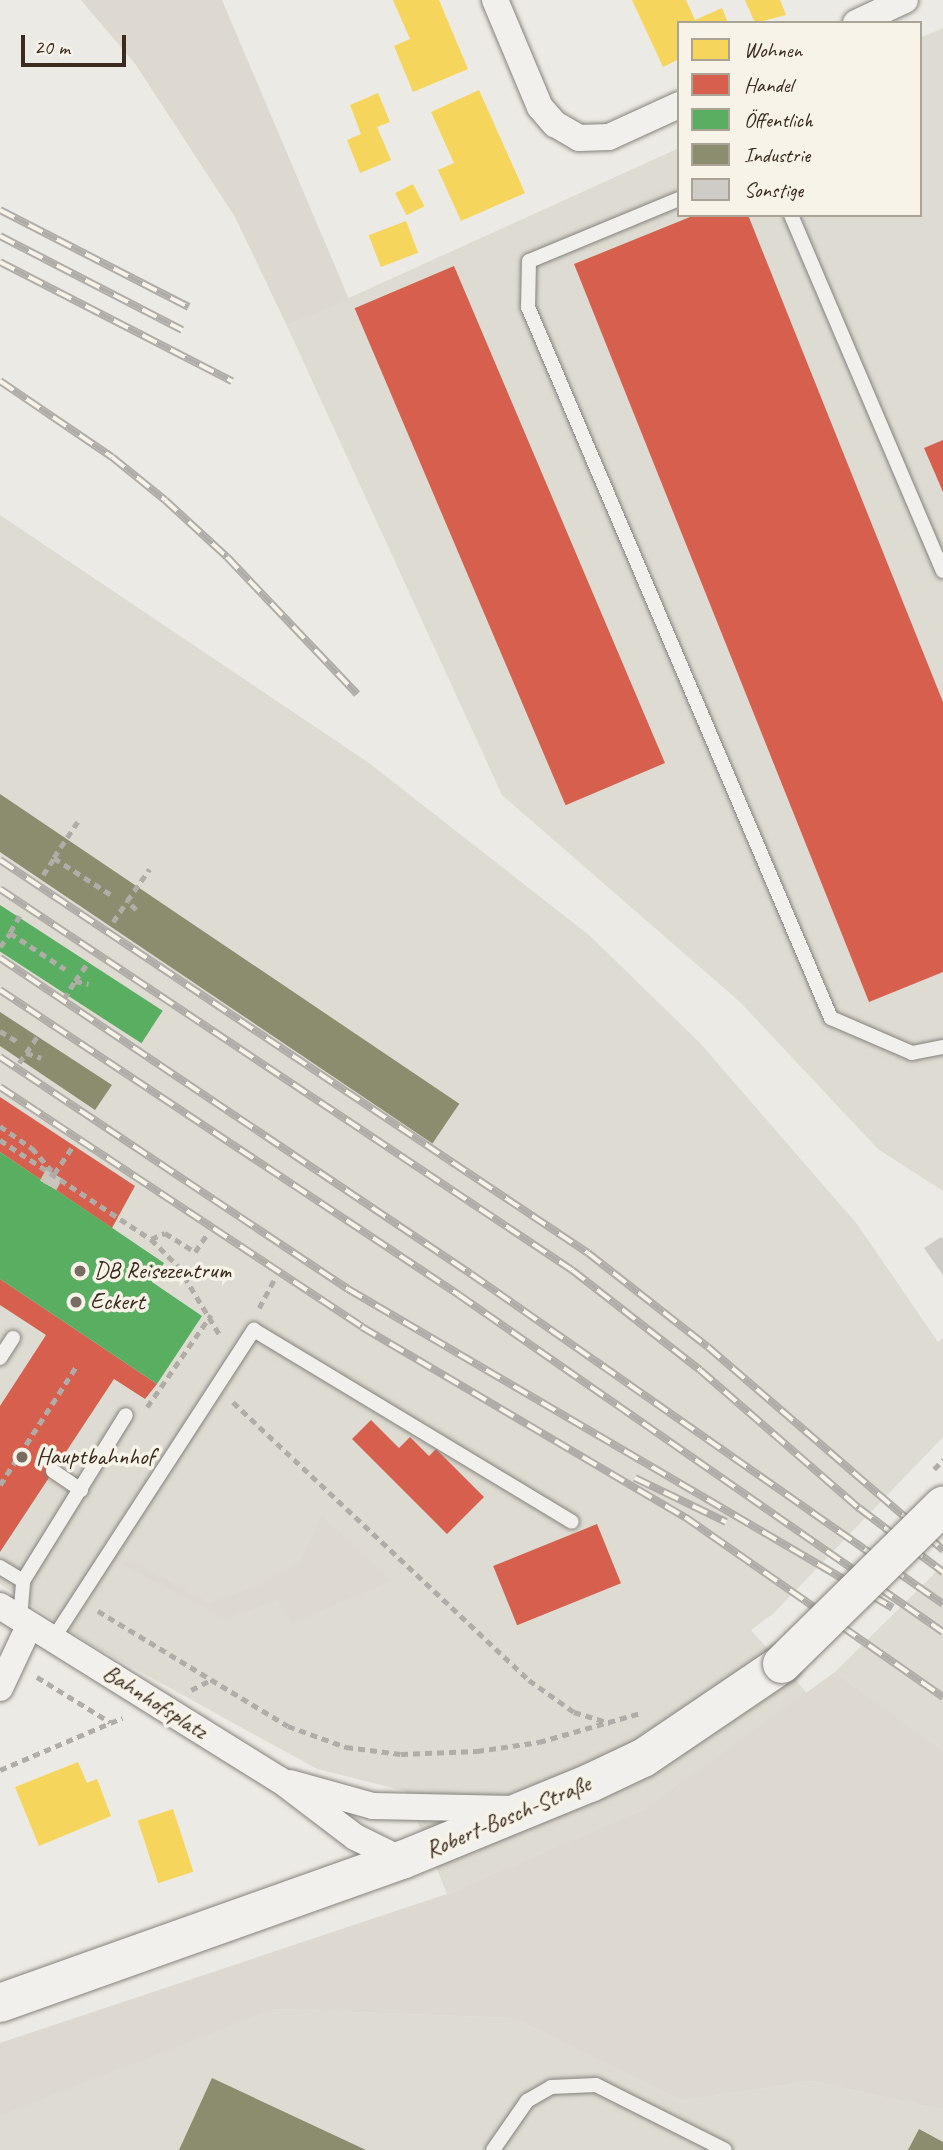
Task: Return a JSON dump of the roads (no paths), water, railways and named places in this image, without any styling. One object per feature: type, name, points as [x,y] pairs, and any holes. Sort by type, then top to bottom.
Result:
[{"type":"main road","name":"Robert-Bosch-Straße","points":[[0,2003],[402,1860],[526,1810],[643,1758],[782,1664],[943,1506]]},
{"type":"street","points":[[495,0],[540,107],[555,124],[579,138],[609,137],[677,106]]},
{"type":"street","points":[[860,21],[903,0]]},
{"type":"street","points":[[0,1688],[12,1662],[16,1617]]},
{"type":"street","name":"Bahnhofsplatz","points":[[16,1617],[280,1780]]},
{"type":"street","points":[[280,1780],[383,1808],[526,1810]]},
{"type":"street","points":[[280,1780],[355,1837],[402,1860]]},
{"type":"lane","points":[[677,201],[529,261],[528,307],[831,1018],[912,1053],[943,1046]]},
{"type":"lane","points":[[792,217],[943,571]]},
{"type":"lane","points":[[54,1639],[219,1388],[254,1330],[425,1438],[572,1522]]},
{"type":"lane","points":[[0,1358],[13,1338]]},
{"type":"lane","points":[[16,1617],[23,1581],[126,1416]]},
{"type":"lane","points":[[53,1471],[81,1490]]},
{"type":"lane","points":[[0,1567],[23,1581]]},
{"type":"lane","points":[[493,2150],[527,2101],[551,2087],[596,2085],[725,2150]]},
{"type":"tunnel","points":[[48,1185],[54,1174]]},
{"type":"railway","points":[[0,210],[189,307]]},
{"type":"railway","points":[[0,236],[182,330]]},
{"type":"railway","points":[[0,262],[232,381]]},
{"type":"railway","points":[[0,381],[112,457],[165,500],[227,557],[357,694]]},
{"type":"railway","points":[[0,860],[588,1253],[708,1347],[943,1550]]},
{"type":"railway","points":[[0,889],[572,1270],[700,1370],[859,1508],[943,1572]]},
{"type":"railway","points":[[0,958],[471,1274],[943,1604]]},
{"type":"railway","points":[[0,990],[459,1295],[943,1632]]},
{"type":"railway","points":[[0,1057],[348,1289],[893,1608]]},
{"type":"railway","points":[[0,1087],[362,1327],[685,1517],[943,1697]]},
{"type":"railway","points":[[635,1478],[726,1522]]},
{"type":"place","name":"DB Reisezentrum","points":[[80,1271]]},
{"type":"place","name":"Eckert","points":[[76,1302]]},
{"type":"place","name":"Hauptbahnhof","points":[[22,1457]]}]
